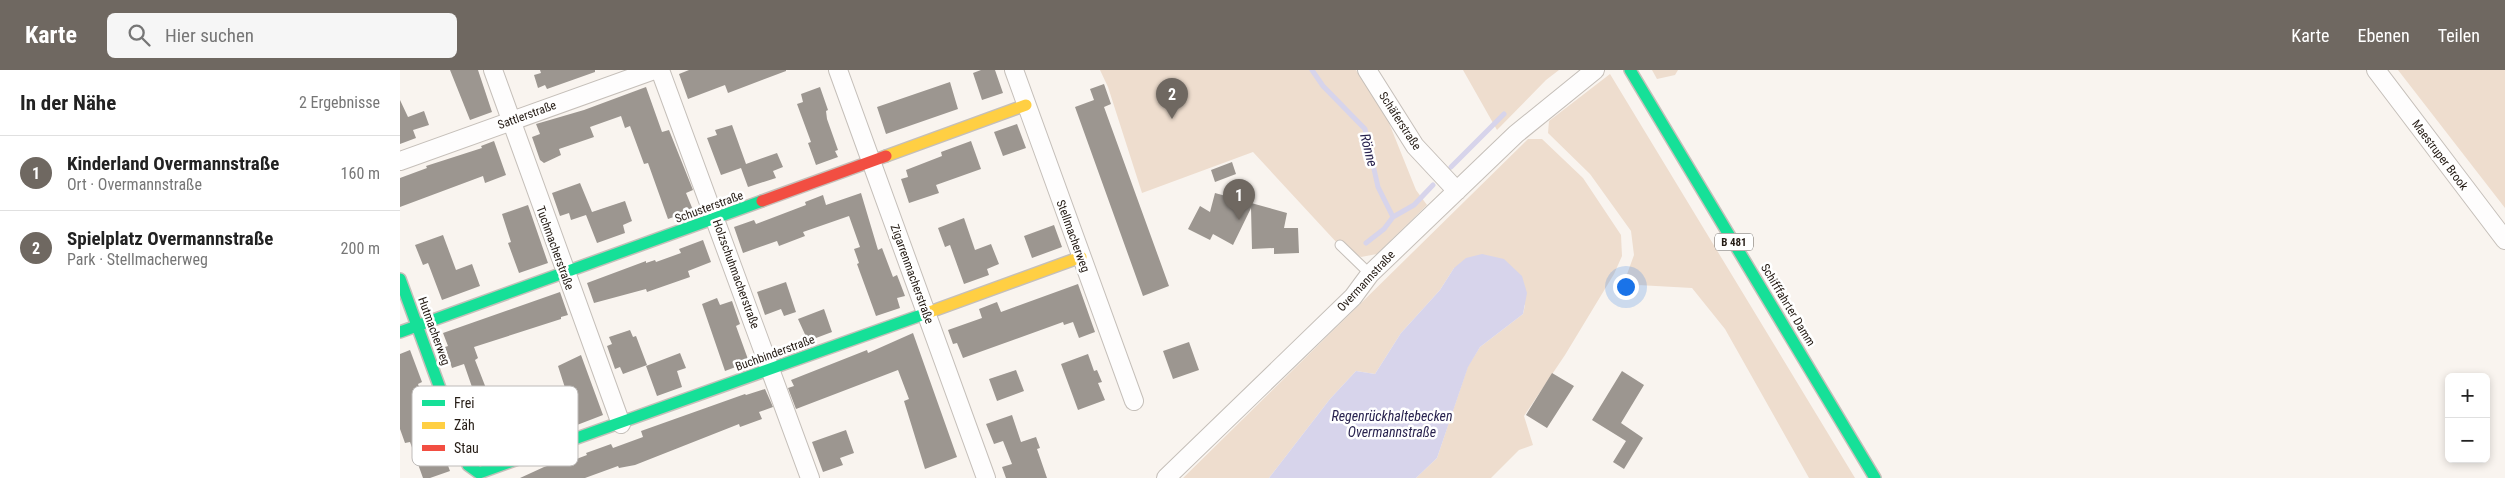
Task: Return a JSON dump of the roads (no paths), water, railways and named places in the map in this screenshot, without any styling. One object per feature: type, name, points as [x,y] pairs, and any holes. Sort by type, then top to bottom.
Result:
[{"type":"street","name":"Tuchmacherstraße","points":[[493,70],[564,273],[620,424]]},
{"type":"street","name":"Sattlerstraße","points":[[400,161],[654,70]]},
{"type":"street","name":"Holzschuhmacherstraße","points":[[660,70],[810,478]]},
{"type":"street","name":"Zigarrenmacherstraße","points":[[838,70],[986,478]]},
{"type":"street","name":"Stellmacherweg","points":[[1014,70],[1134,401]]},
{"type":"street","name":"Schäferstraße","points":[[1367,70],[1415,146],[1457,191]]},
{"type":"street","name":"Overmannstraße","points":[[1166,478],[1353,297],[1370,274],[1516,134],[1594,70]]},
{"type":"street","name":"Schifffahrter Damm","points":[[1630,70],[1875,478]]},
{"type":"street","name":"Maestruper Brook","points":[[2376,70],[2505,240]]},
{"type":"street","name":"Schusterstraße","points":[[400,332],[1026,105]]},
{"type":"street","name":"Buchbinderstraße","points":[[578,439],[1081,257]]},
{"type":"street","name":"Hutmacherweg","points":[[400,279],[439,386]]},
{"type":"street","name":"Hutmacherweg","points":[[469,466],[479,473]]},
{"type":"street","name":"Buchbinderstraße","points":[[479,473],[499,466]]},
{"type":"lane","points":[[1340,245],[1370,274]]},
{"type":"water","name":"Regenrückhaltebecken Overmannstraße","points":[[1482,254],[1504,259],[1522,276],[1527,293],[1523,314],[1480,347],[1468,367],[1437,458],[1416,478],[1269,478],[1330,399],[1356,371],[1375,374],[1401,333],[1440,290],[1454,268],[1466,258]]},
{"type":"waterway","name":"Rönne","points":[[1312,70],[1323,86],[1365,129],[1378,187],[1393,217]]},
{"type":"waterway","name":"Rönne","points":[[1451,167],[1504,114]]},
{"type":"waterway","name":"Rönne","points":[[1366,243],[1384,229],[1393,217],[1414,205],[1433,185]]},
{"type":"place","name":"Spielplatz Overmannstraße","points":[[1172,119]]},
{"type":"place","name":"Kinderland Overmannstraße","points":[[1239,220]]}]
